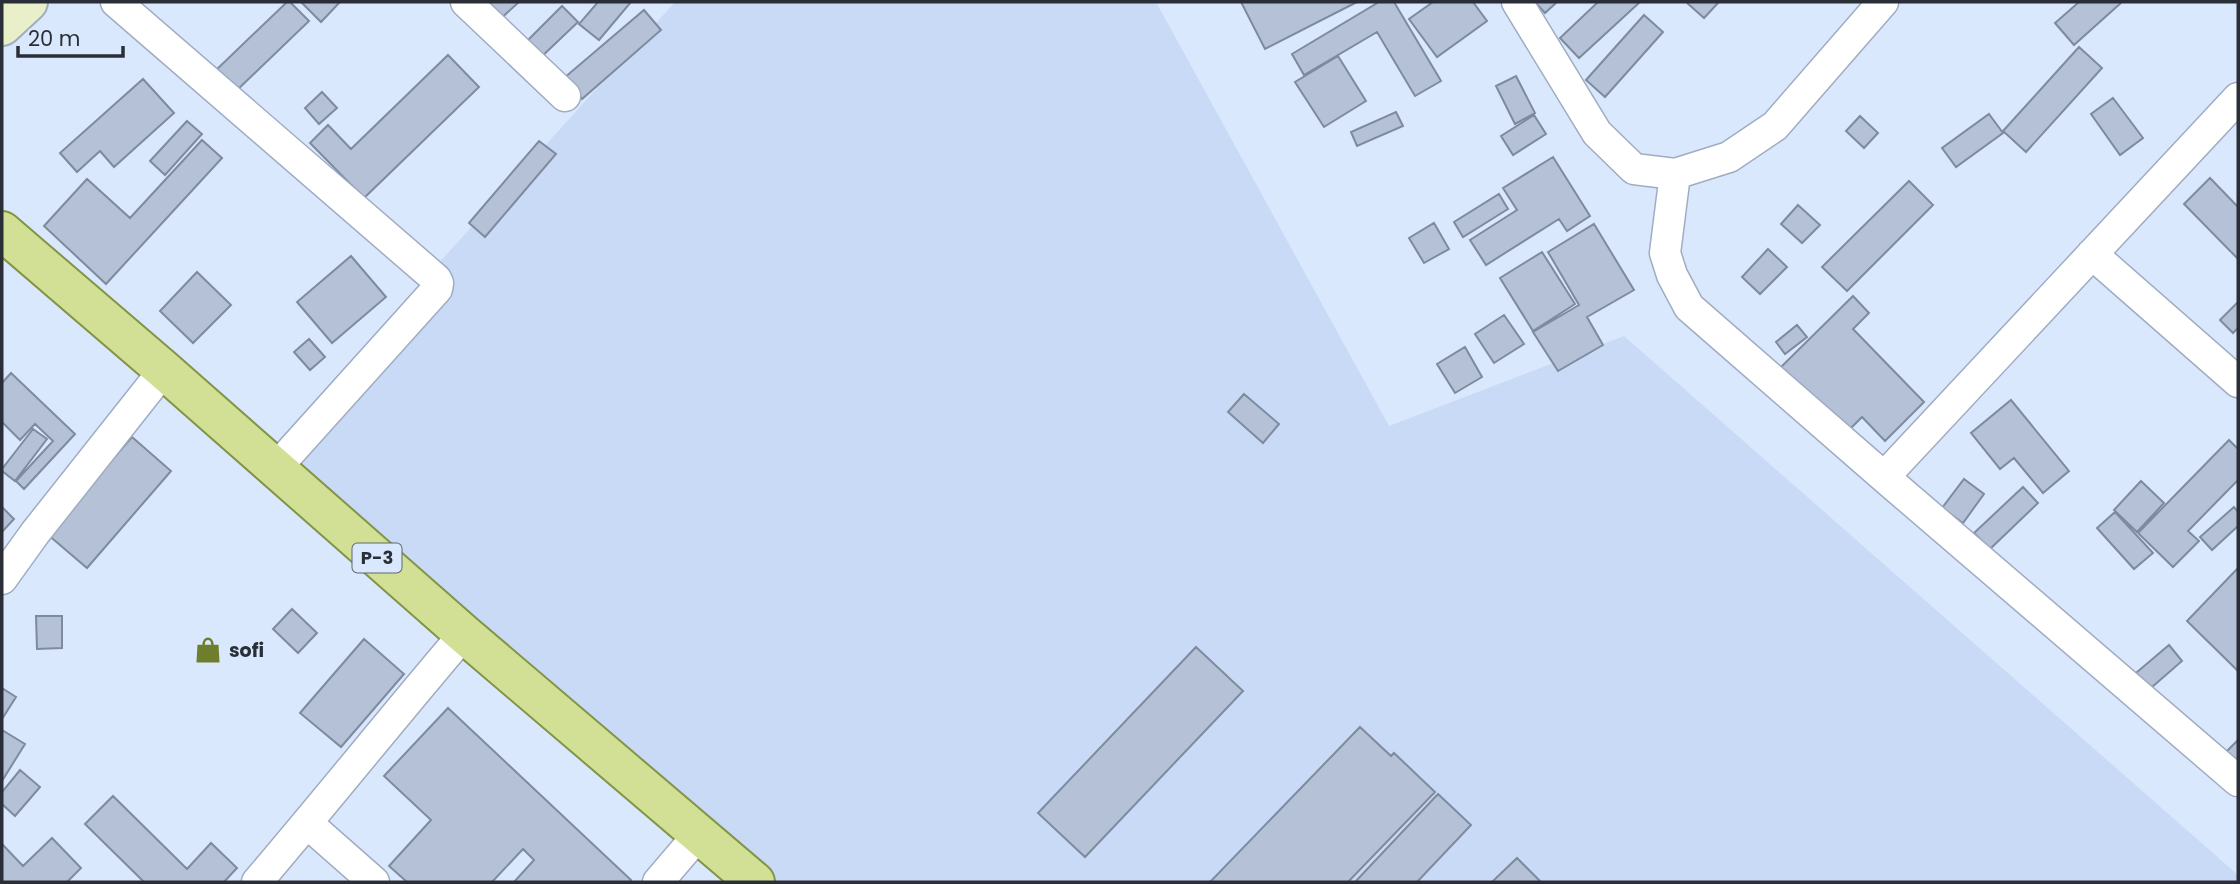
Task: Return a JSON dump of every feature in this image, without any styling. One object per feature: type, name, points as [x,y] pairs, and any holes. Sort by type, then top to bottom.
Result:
[{"type":"main road","name":"P-3","points":[[2,231],[464,634],[755,882]]},
{"type":"street","points":[[2,26],[29,2]]},
{"type":"street","points":[[116,2],[436,279],[438,284],[437,289],[276,468]]},
{"type":"street","points":[[466,2],[565,96]]},
{"type":"street","points":[[1517,2],[1597,133],[1634,169],[1675,174],[1729,157],[1775,126],[1883,2]]},
{"type":"street","points":[[1884,477],[2238,98]]},
{"type":"street","points":[[1675,174],[1665,253],[1672,275],[1689,307],[2238,781]]},
{"type":"street","points":[[2092,254],[2238,382]]},
{"type":"street","points":[[2,579],[164,370]]},
{"type":"street","points":[[257,882],[464,634]]},
{"type":"street","points":[[307,823],[374,882]]},
{"type":"street","points":[[658,882],[699,834]]},
{"type":"shaded area","points":[[675,2],[1156,2],[1389,426],[1624,336],[2238,875],[2238,882],[750,882],[275,444]]},
{"type":"building","points":[[287,2],[309,21],[234,93],[214,72]]},
{"type":"building","points":[[301,2],[340,2],[321,22]]},
{"type":"building","points":[[479,2],[519,2],[497,22]]},
{"type":"building","points":[[598,2],[631,2],[599,40],[579,24]]},
{"type":"building","points":[[1241,2],[1357,2],[1265,49]]},
{"type":"building","points":[[1379,2],[1394,2],[1441,81],[1415,96],[1377,32],[1304,75],[1292,54]]},
{"type":"building","points":[[1433,2],[1473,2],[1487,21],[1437,57],[1409,19]]},
{"type":"building","points":[[1535,2],[1557,2],[1545,13]]},
{"type":"building","points":[[1598,2],[1640,2],[1579,58],[1560,38]]},
{"type":"building","points":[[1686,2],[1719,2],[1704,18]]},
{"type":"building","points":[[2079,2],[2122,2],[2074,45],[2055,23]]},
{"type":"building","points":[[562,6],[578,22],[538,60],[523,45]]},
{"type":"building","points":[[644,10],[661,30],[582,99],[564,78]]},
{"type":"building","points":[[1644,15],[1663,32],[1605,97],[1586,80]]},
{"type":"building","points":[[2079,47],[2102,68],[2026,152],[2003,131]]},
{"type":"building","points":[[448,55],[479,87],[364,198],[310,143],[328,125],[351,149]]},
{"type":"building","points":[[1338,56],[1366,101],[1324,127],[1295,82]]},
{"type":"building","points":[[1516,76],[1535,113],[1515,124],[1496,86]]},
{"type":"building","points":[[143,79],[174,113],[114,167],[100,151],[77,172],[60,153]]},
{"type":"building","points":[[322,92],[337,108],[319,124],[305,108]]},
{"type":"building","points":[[2113,98],[2143,138],[2120,155],[2091,114]]},
{"type":"building","points":[[1396,112],[1403,126],[1357,146],[1351,132]]},
{"type":"building","points":[[1989,114],[2003,133],[1956,167],[1942,148]]},
{"type":"building","points":[[1534,115],[1546,134],[1513,155],[1501,136]]},
{"type":"building","points":[[1860,116],[1878,133],[1864,148],[1846,131]]},
{"type":"building","points":[[187,121],[202,134],[165,175],[150,161]]},
{"type":"building","points":[[202,140],[222,158],[106,284],[44,226],[87,179],[130,218]]},
{"type":"building","points":[[539,141],[556,154],[485,237],[469,223]]},
{"type":"building","points":[[1553,157],[1590,216],[1567,231],[1559,219],[1486,265],[1470,240],[1517,210],[1503,188]]},
{"type":"building","points":[[2210,178],[2238,207],[2238,259],[2184,204]]},
{"type":"building","points":[[1909,181],[1933,205],[1847,291],[1822,267]]},
{"type":"building","points":[[1499,194],[1508,209],[1463,237],[1454,222]]},
{"type":"building","points":[[1798,205],[1820,225],[1802,243],[1781,224]]},
{"type":"building","points":[[1434,223],[1449,249],[1424,263],[1409,238]]},
{"type":"building","points":[[1594,224],[1634,290],[1587,317],[1603,345],[1558,371],[1533,332],[1579,305],[1548,252]]},
{"type":"building","points":[[1768,249],[1787,267],[1760,294],[1742,277]]},
{"type":"building","points":[[1542,252],[1575,304],[1533,331],[1500,278]]},
{"type":"building","points":[[351,256],[386,297],[332,343],[297,302]]},
{"type":"building","points":[[197,272],[231,305],[193,343],[160,311]]},
{"type":"building","points":[[1853,296],[1869,313],[1853,329],[1924,402],[1885,441],[1862,417],[1842,437],[1780,368]]},
{"type":"building","points":[[2238,302],[2238,328],[2233,333],[2220,320]]},
{"type":"building","points":[[1504,315],[1524,344],[1494,363],[1475,334]]},
{"type":"building","points":[[1797,325],[1807,337],[1785,354],[1776,342]]},
{"type":"building","points":[[309,339],[325,357],[310,370],[294,352]]},
{"type":"building","points":[[1465,347],[1482,377],[1455,393],[1437,364]]},
{"type":"building","points":[[11,373],[75,434],[24,489],[16,481],[53,441],[35,424],[20,440],[2,422],[2,383]]},
{"type":"building","points":[[1244,394],[1279,424],[1263,443],[1228,412]]},
{"type":"building","points":[[2011,400],[2069,471],[2043,493],[2014,458],[2000,469],[1971,433]]},
{"type":"building","points":[[33,429],[47,439],[15,481],[2,469]]},
{"type":"building","points":[[132,437],[171,471],[87,568],[47,534]]},
{"type":"building","points":[[2229,440],[2238,449],[2238,480],[2188,531],[2199,541],[2173,567],[2138,533]]},
{"type":"building","points":[[1964,479],[1984,494],[1963,523],[1942,508]]},
{"type":"building","points":[[2141,481],[2164,503],[2137,532],[2114,510]]},
{"type":"building","points":[[2023,487],[2038,503],[1990,549],[1974,533]]},
{"type":"building","points":[[2,507],[14,519],[2,532]]},
{"type":"building","points":[[2234,507],[2238,512],[2238,526],[2212,550],[2200,537]]},
{"type":"building","points":[[2115,512],[2153,553],[2134,569],[2097,528]]},
{"type":"building","points":[[2238,568],[2238,671],[2187,621]]},
{"type":"building","points":[[292,609],[317,633],[298,653],[273,629]]},
{"type":"building","points":[[36,616],[62,616],[62,648],[37,649]]},
{"type":"building","points":[[364,639],[404,674],[341,747],[300,713]]},
{"type":"building","points":[[2169,645],[2182,661],[2144,694],[2130,678]]},
{"type":"building","points":[[1196,647],[1243,691],[1085,857],[1038,813]]},
{"type":"building","points":[[2,688],[16,697],[2,719]]},
{"type":"building","points":[[448,708],[631,880],[514,882],[534,860],[523,849],[492,882],[407,882],[389,866],[431,820],[384,776]]},
{"type":"building","points":[[1360,727],[1391,756],[1394,753],[1435,792],[1348,882],[1210,882]]},
{"type":"building","points":[[2,730],[25,744],[2,781]]},
{"type":"building","points":[[2238,740],[2238,784],[2216,762]]},
{"type":"building","points":[[20,770],[40,787],[15,816],[2,804],[2,792]]},
{"type":"building","points":[[1438,794],[1471,825],[1417,882],[1355,882]]},
{"type":"building","points":[[113,796],[187,869],[211,843],[237,868],[224,882],[144,882],[85,824]]},
{"type":"building","points":[[52,838],[81,868],[67,882],[2,882],[2,844],[23,866]]},
{"type":"building","points":[[1517,858],[1541,882],[1492,882]]},
{"type":"place","name":"sofi","points":[[208,650]]}]
